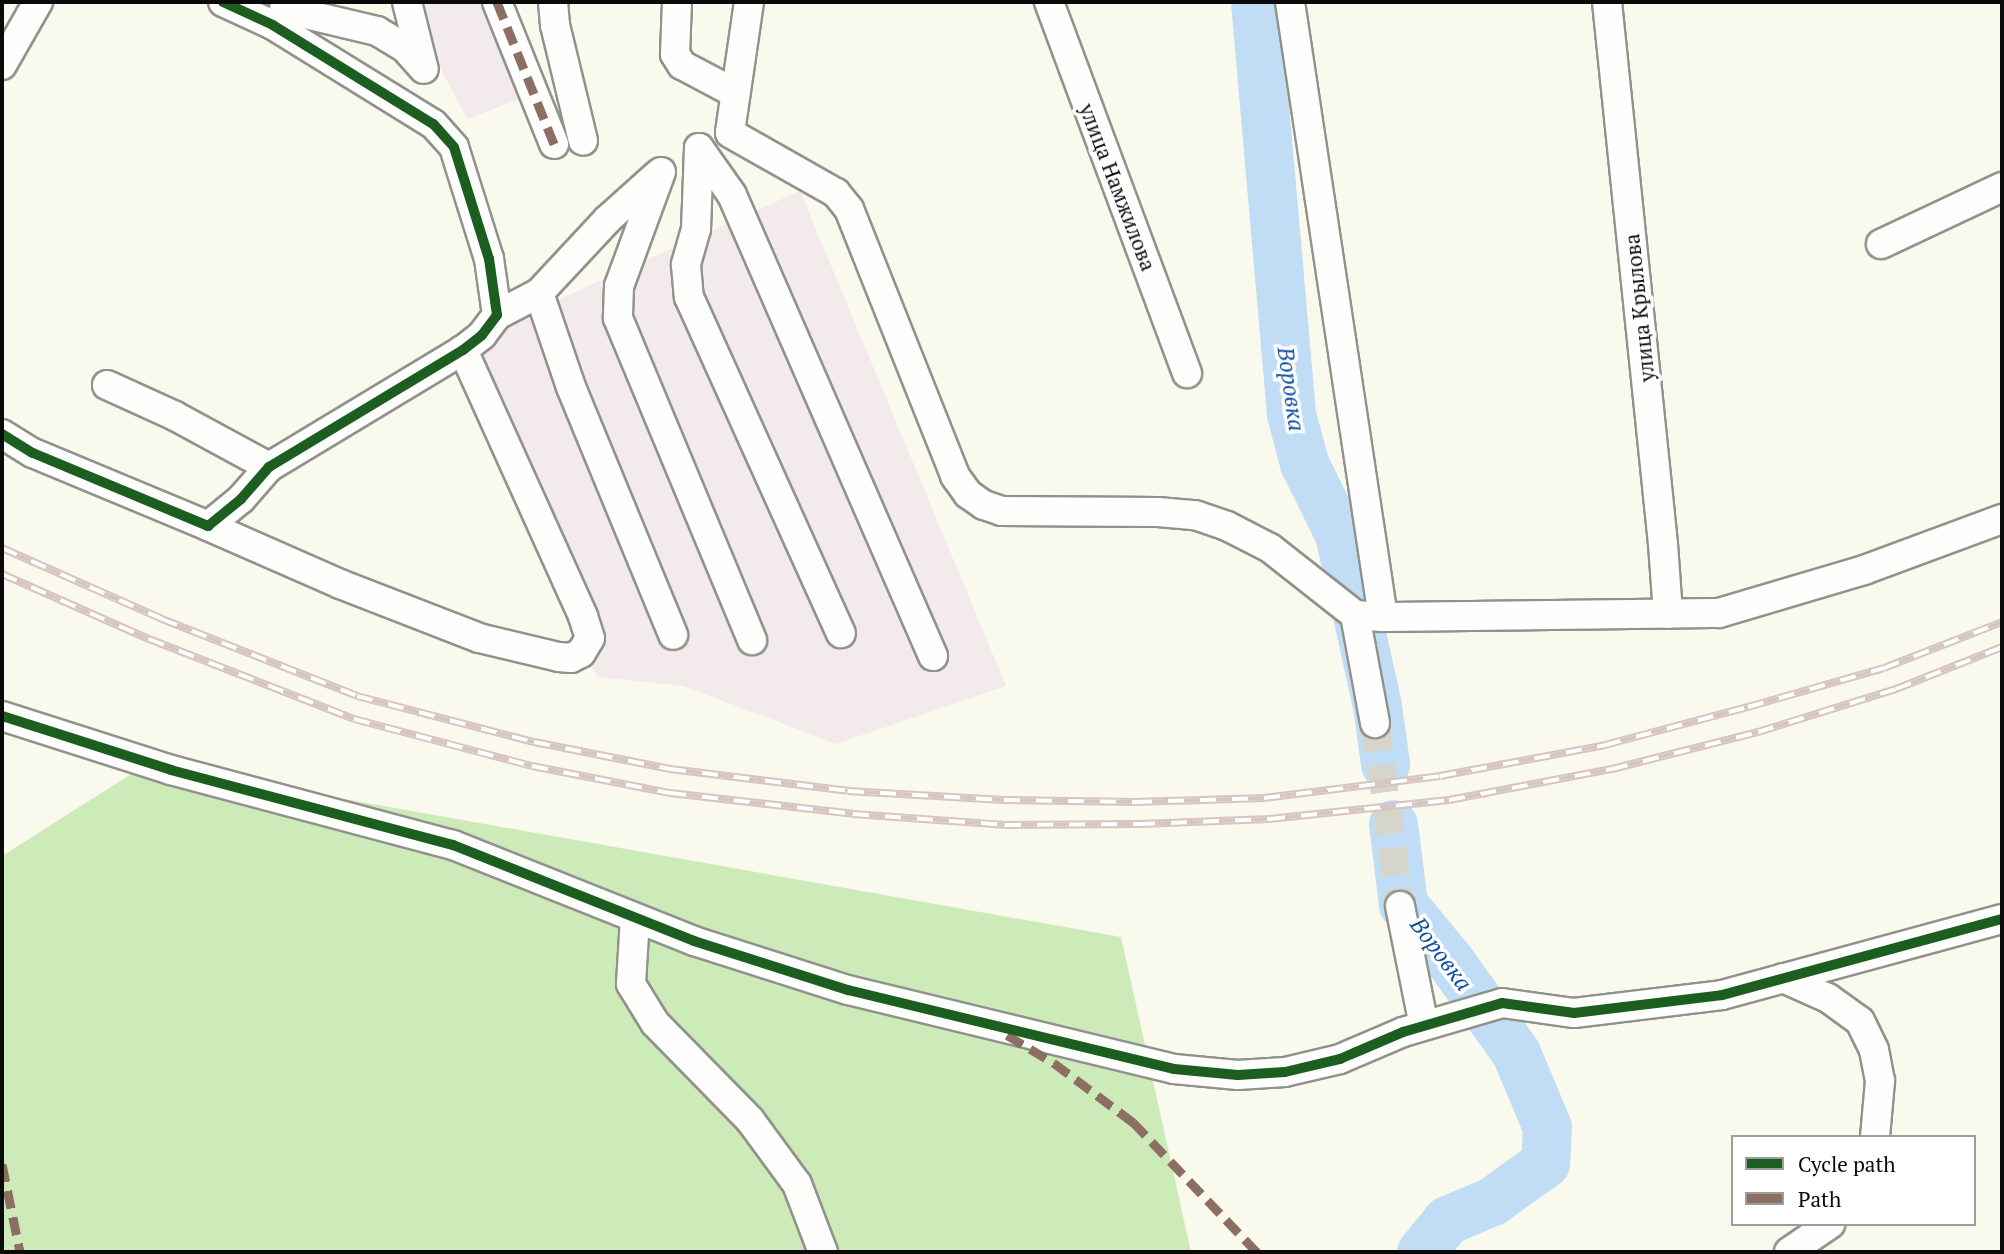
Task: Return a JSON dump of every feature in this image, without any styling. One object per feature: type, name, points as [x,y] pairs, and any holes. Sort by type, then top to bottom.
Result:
[{"type":"street","points":[[2,65],[38,2]]},
{"type":"street","points":[[223,2],[377,31],[405,48],[424,69],[407,2]]},
{"type":"street","points":[[497,2],[554,144]]},
{"type":"street","points":[[553,2],[555,25],[583,141]]},
{"type":"street","points":[[677,2],[675,54],[682,65],[733,92]]},
{"type":"street","points":[[749,2],[733,92],[730,133],[836,193],[849,209],[955,476],[968,494],[1001,511],[1158,512],[1195,515],[1270,548],[1373,616],[1719,613],[1864,570],[2002,519]]},
{"type":"street","name":"улица Намжилова","points":[[1049,2],[1188,373]]},
{"type":"street","points":[[1290,2],[1373,616],[1375,723]]},
{"type":"street","name":"улица Крылова","points":[[1607,2],[1664,544],[1668,614]]},
{"type":"street","points":[[281,12],[433,124],[454,147],[489,259],[498,315]]},
{"type":"street","points":[[208,526],[241,499],[269,467],[463,349],[482,335],[498,315],[539,293],[608,219],[661,172],[699,148]]},
{"type":"street","points":[[699,148],[696,229],[686,265],[689,297],[841,633]]},
{"type":"street","points":[[699,148],[732,195],[933,656]]},
{"type":"street","points":[[661,172],[619,286],[618,318],[752,640]]},
{"type":"street","points":[[1881,244],[2002,187]]},
{"type":"street","points":[[539,293],[571,387],[673,635]]},
{"type":"street","points":[[2,434],[33,453],[340,584],[479,638],[571,658],[581,653],[590,638],[583,616],[463,349]]},
{"type":"street","points":[[107,385],[175,416],[269,467]]},
{"type":"street","points":[[2,716],[171,770],[453,845],[694,941],[848,990],[1174,1069],[1238,1075],[1285,1072],[1340,1059],[1424,1026],[1502,1003],[1574,1013],[1722,995],[2002,919]]},
{"type":"street","points":[[1400,906],[1424,1026]]},
{"type":"street","points":[[635,918],[631,984],[655,1023],[750,1119],[797,1184],[823,1252]]},
{"type":"street","points":[[1783,978],[1828,998],[1860,1020],[1874,1050],[1880,1081],[1875,1135]]},
{"type":"street","points":[[1789,1252],[1827,1226]]},
{"type":"shaded area","points":[[406,2],[480,2],[520,99],[467,119]]},
{"type":"shaded area","points":[[800,191],[1006,686],[836,744],[684,686],[597,677],[462,343]]},
{"type":"green space","points":[[147,764],[1121,937],[1191,1252],[2,1252],[2,856]]},
{"type":"waterway","name":"Воровка","points":[[1255,2],[1291,414],[1304,463],[1339,534],[1377,706],[1385,764]]},
{"type":"waterway","name":"Воровка","points":[[1393,824],[1403,904],[1450,961],[1516,1053],[1547,1127],[1545,1163],[1492,1201],[1447,1220],[1421,1252]]},
{"type":"tunnel","points":[[1375,723],[1400,906]]},
{"type":"railway","points":[[2,548],[162,619],[357,696],[534,742],[670,769],[848,791],[1004,800],[1136,802],[1264,798],[1440,776],[1605,745],[1748,707],[1884,668],[2002,622]]},
{"type":"railway","points":[[2,574],[149,639],[354,719],[532,766],[670,793],[853,814],[1005,825],[1269,819],[1449,800],[1612,769],[1758,732],[1896,689],[2002,647]]},
{"type":"marked path","points":[[497,2],[554,144]]},
{"type":"marked path","points":[[1007,1035],[1054,1063],[1133,1122],[1257,1252]]},
{"type":"marked path","points":[[2,1164],[20,1252]]},
{"type":"cycle path","points":[[2,434],[33,453],[208,526],[241,499],[269,467],[463,350],[482,335],[497,315],[489,259],[454,147],[433,124],[273,25],[223,2]]},
{"type":"cycle path","points":[[2,716],[171,770],[453,845],[694,941],[848,990],[1174,1069],[1238,1075],[1285,1072],[1340,1059],[1403,1032],[1502,1003],[1574,1013],[1722,995],[2002,919]]}]
